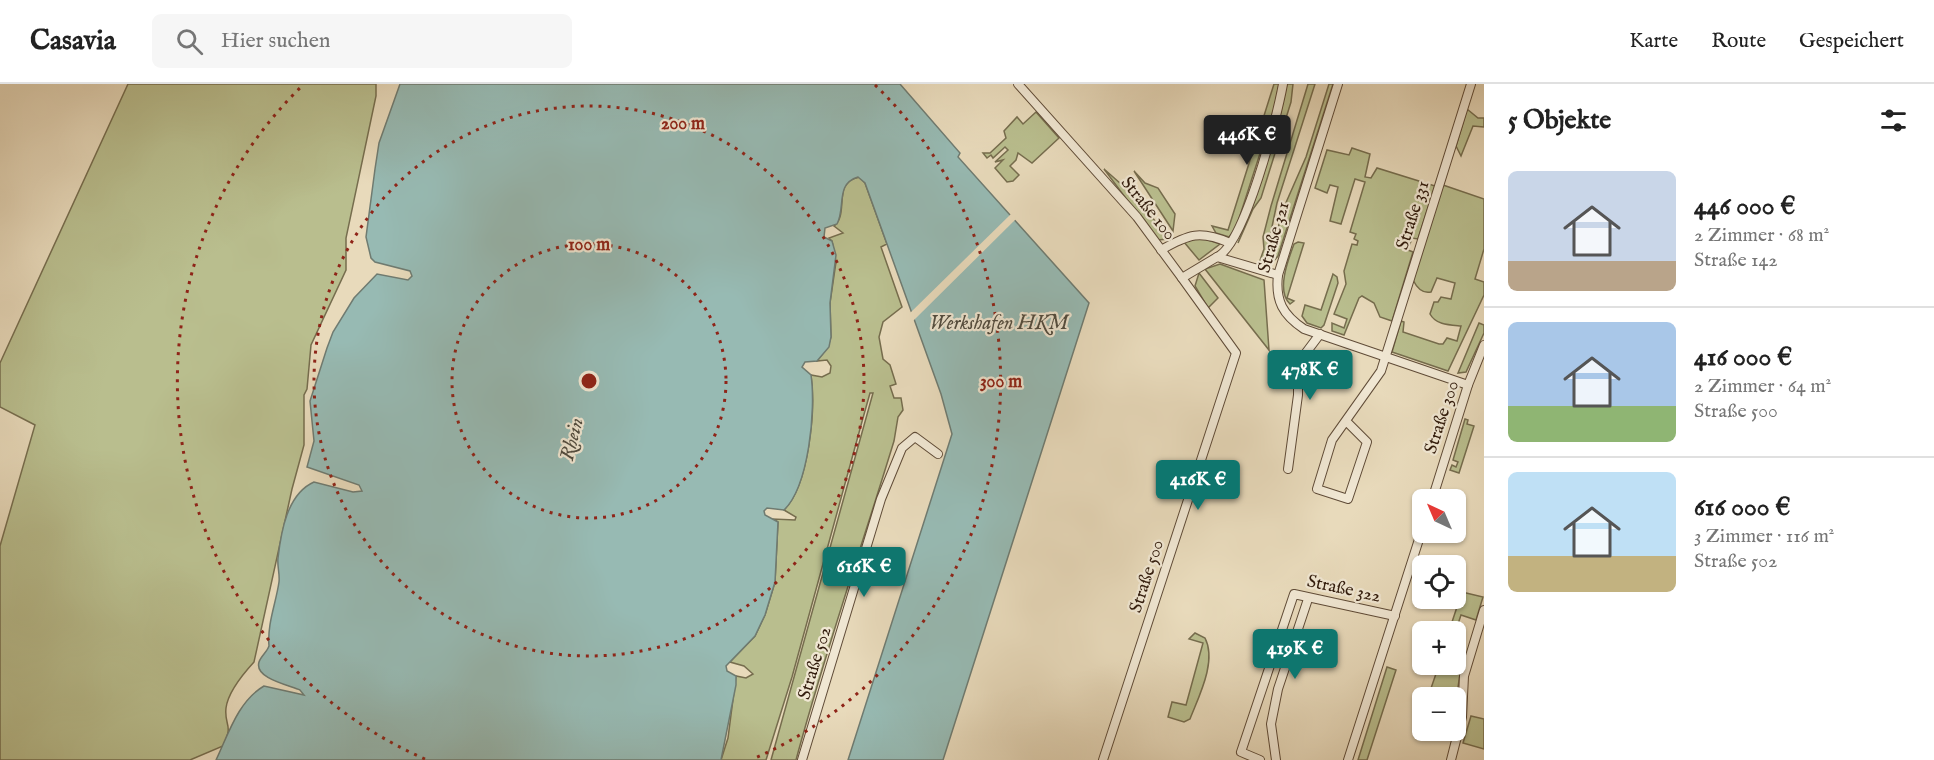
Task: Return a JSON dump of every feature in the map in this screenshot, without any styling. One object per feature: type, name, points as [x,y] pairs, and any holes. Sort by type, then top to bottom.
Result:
[{"type":"street","name":"Straße 100","points":[[1018,84],[1137,217],[1182,278]]},
{"type":"street","points":[[1182,278],[1225,254],[1242,223],[1277,115],[1283,84]]},
{"type":"street","name":"Straße 321","points":[[1338,84],[1278,274],[1276,289],[1285,314],[1304,329],[1468,385]]},
{"type":"street","name":"Straße 331","points":[[1384,357],[1471,84]]},
{"type":"street","points":[[1161,250],[1177,241],[1201,233],[1230,243]]},
{"type":"street","points":[[1217,257],[1278,274]]},
{"type":"street","name":"Straße 500","points":[[1103,760],[1236,352],[1182,278]]},
{"type":"street","points":[[1288,469],[1298,395],[1298,382],[1293,370],[1320,334]]},
{"type":"street","name":"Straße 300","points":[[1435,489],[1468,385],[1484,345]]},
{"type":"street","points":[[1346,421],[1367,442],[1348,499],[1317,489],[1332,440],[1381,371],[1384,357]]},
{"type":"street","name":"Straße 502","points":[[802,760],[881,499],[902,448],[915,437],[938,454]]},
{"type":"street","points":[[1348,760],[1418,543]]},
{"type":"street","name":"Straße 322","points":[[1260,760],[1241,752],[1294,594],[1308,599],[1395,616]]},
{"type":"street","points":[[1276,760],[1271,724],[1278,689],[1308,599]]},
{"type":"street","points":[[1451,760],[1462,717],[1464,676],[1484,610]]},
{"type":"green space","points":[[128,84],[376,84],[376,96],[346,238],[346,270],[311,345],[307,389],[304,395],[304,445],[292,489],[254,662],[245,672],[227,702],[228,733],[223,746],[190,760],[0,760],[0,546],[35,425],[0,407],[0,363]]},
{"type":"green space","points":[[1274,84],[1279,84],[1274,110],[1236,228],[1229,237],[1216,233],[1212,226],[1228,230]]},
{"type":"green space","points":[[1287,84],[1293,84],[1291,102],[1261,198],[1253,209],[1238,243],[1266,165]]},
{"type":"green space","points":[[1308,84],[1315,84],[1277,203],[1265,260],[1258,266],[1264,249],[1263,237],[1271,206]]},
{"type":"green space","points":[[1329,84],[1333,84],[1278,256],[1271,264],[1281,214],[1306,157]]},
{"type":"green space","points":[[1467,109],[1478,118],[1484,118],[1484,127],[1473,126],[1461,156],[1456,146]]},
{"type":"green space","points":[[1036,112],[1059,138],[1032,163],[1018,153],[1016,160],[1010,166],[1019,175],[1013,181],[1007,182],[995,168],[1003,160],[995,162],[1008,150],[1005,147],[993,158],[991,155],[987,158],[983,153],[990,153],[1006,138],[1004,131],[1017,117],[1023,124]]},
{"type":"green space","points":[[1352,148],[1370,154],[1365,177],[1371,178],[1377,168],[1435,186],[1418,239],[1412,238],[1408,250],[1413,252],[1392,321],[1380,317],[1374,303],[1362,296],[1359,298],[1344,335],[1332,331],[1332,323],[1344,328],[1347,319],[1334,314],[1346,284],[1344,271],[1352,244],[1357,245],[1358,241],[1354,239],[1356,234],[1350,232],[1365,182],[1355,179],[1341,224],[1330,221],[1338,187],[1330,185],[1327,193],[1315,188],[1327,150],[1349,155]]},
{"type":"green space","points":[[1104,169],[1138,199],[1169,239],[1157,240]]},
{"type":"green space","points":[[1134,171],[1145,183],[1158,188],[1175,214],[1173,231]]},
{"type":"green space","points":[[860,177],[865,183],[887,244],[881,247],[902,307],[883,322],[879,337],[883,359],[890,365],[896,384],[890,386],[894,398],[901,398],[903,410],[898,417],[894,441],[796,760],[771,760],[873,393],[870,393],[792,677],[766,760],[721,760],[728,738],[736,676],[746,678],[753,674],[744,666],[730,662],[755,636],[765,615],[775,582],[778,522],[774,519],[795,520],[796,517],[784,510],[793,498],[799,483],[809,446],[812,407],[811,375],[822,377],[830,373],[831,366],[827,360],[817,361],[828,347],[831,337],[830,303],[836,262],[832,241],[829,238],[843,233],[834,226],[841,214],[843,191],[851,180]]},
{"type":"green space","points":[[1443,185],[1484,199],[1484,249],[1475,279],[1484,282],[1484,295],[1448,371],[1392,352],[1401,321],[1404,322],[1403,332],[1439,344],[1443,344],[1447,338],[1457,341],[1461,326],[1439,322],[1430,314],[1434,302],[1438,302],[1441,297],[1451,299],[1455,283],[1437,278],[1431,292],[1425,292],[1416,286],[1413,280]]},
{"type":"green space","points":[[1199,237],[1220,244],[1199,260],[1184,242]]},
{"type":"green space","points":[[1304,243],[1287,298],[1294,301],[1290,304],[1286,298],[1284,291],[1284,275],[1294,244]]},
{"type":"green space","points":[[1220,264],[1264,280],[1269,350],[1205,269]]},
{"type":"green space","points":[[1199,273],[1218,298],[1208,308],[1195,286]]},
{"type":"green space","points":[[1333,274],[1337,277],[1338,283],[1324,325],[1321,328],[1307,323],[1302,316],[1305,305],[1321,310]]},
{"type":"green space","points":[[1479,323],[1484,325],[1484,333],[1466,372],[1458,373]]},
{"type":"green space","points":[[1465,419],[1468,420],[1467,424],[1474,426],[1459,473],[1450,470],[1452,465],[1456,467],[1458,462],[1453,460]]},
{"type":"green space","points":[[1466,593],[1483,597],[1476,620],[1461,615],[1459,621],[1452,621],[1456,609],[1466,609]]},
{"type":"green space","points":[[1195,633],[1205,638],[1209,657],[1208,668],[1190,719],[1184,722],[1168,717],[1172,702],[1186,705],[1203,643],[1189,639]]},
{"type":"green space","points":[[1387,667],[1396,670],[1367,760],[1358,760]]},
{"type":"green space","points":[[1436,675],[1460,675],[1458,687],[1431,687]]},
{"type":"green space","points":[[1471,716],[1484,719],[1484,749],[1463,743],[1466,741]]},
{"type":"water","points":[[400,84],[900,84],[960,153],[958,157],[1089,303],[943,760],[848,760],[952,434],[941,394],[865,183],[858,177],[846,185],[837,224],[825,228],[824,237],[832,241],[836,255],[830,303],[831,337],[829,347],[817,361],[805,362],[802,367],[811,375],[812,407],[809,446],[799,484],[793,499],[784,510],[767,508],[764,511],[765,515],[778,522],[775,582],[765,615],[755,636],[726,666],[727,671],[736,676],[736,685],[721,760],[216,760],[235,719],[255,692],[264,686],[304,695],[300,690],[267,677],[259,668],[259,662],[269,646],[270,622],[279,582],[279,548],[292,504],[297,495],[314,482],[353,492],[362,491],[359,485],[307,467],[314,441],[310,401],[333,332],[354,298],[377,274],[408,280],[412,276],[410,271],[375,262],[371,258],[366,237],[379,143]]},
{"type":"pier","points":[[1012,213],[1017,218],[912,322],[909,314]]},
{"type":"water label","name":"Werkshafen HKM","points":[[999,322]]},
{"type":"water label","name":"Rhein","points":[[571,439]]}]
